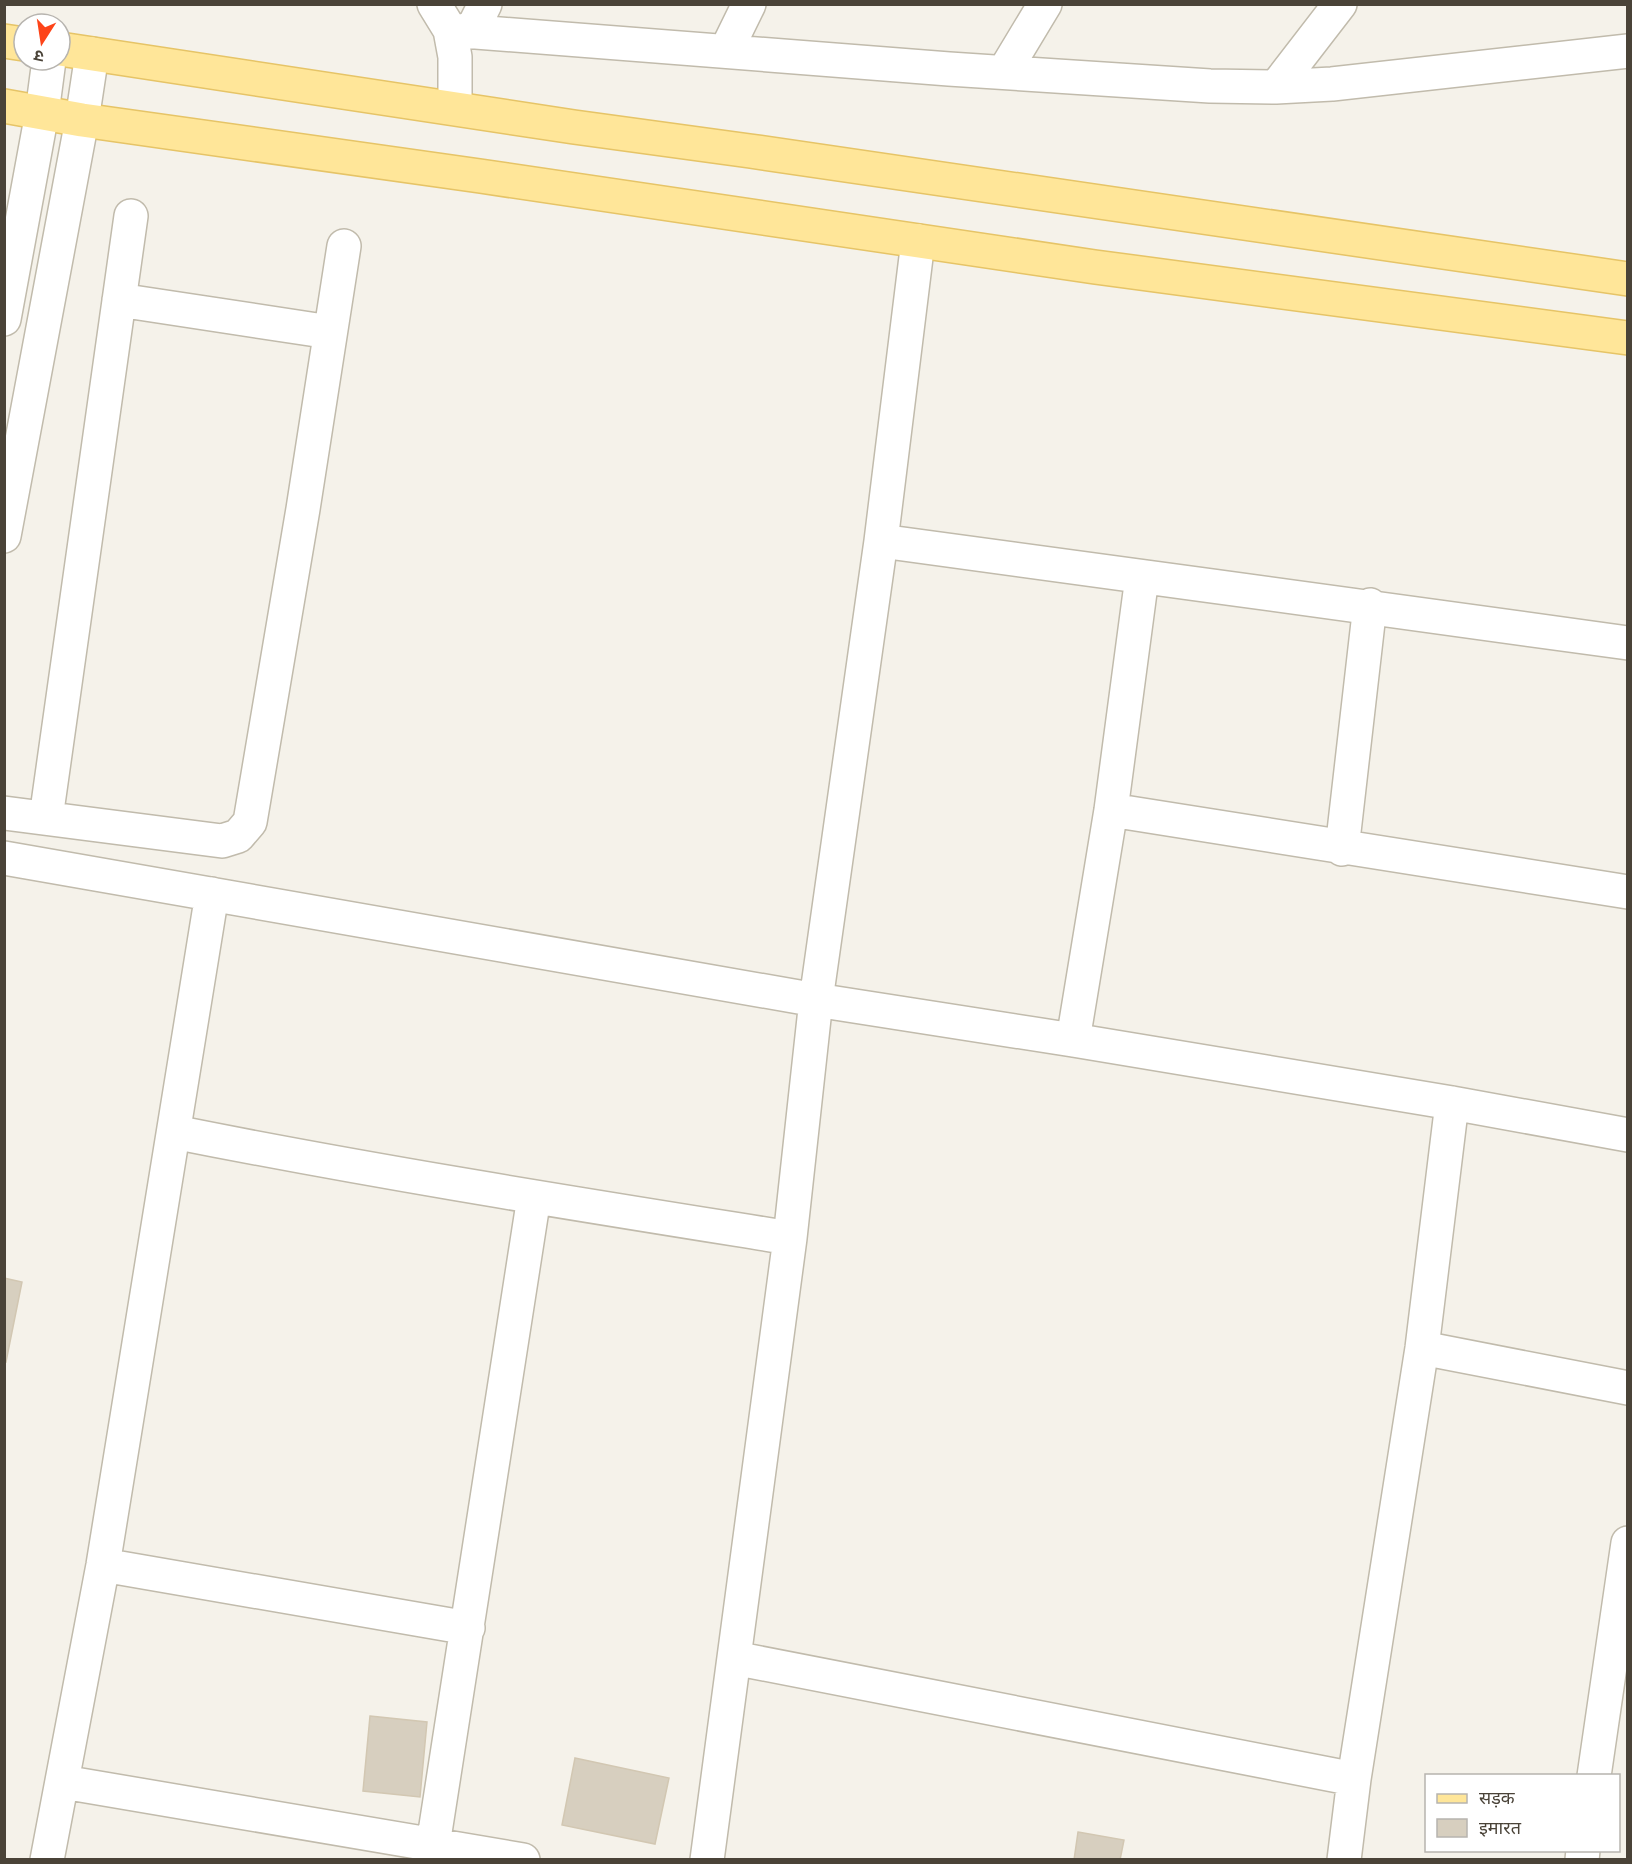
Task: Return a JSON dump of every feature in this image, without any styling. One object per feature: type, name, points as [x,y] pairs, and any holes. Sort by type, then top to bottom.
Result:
[{"type":"main road","points":[[76,52],[574,127],[1628,279]]},
{"type":"main road","points":[[4,106],[82,120],[1095,267],[1628,338]]},
{"type":"street","points":[[726,51],[749,4]]},
{"type":"street","points":[[1004,72],[1045,4]]},
{"type":"street","points":[[1276,87],[1340,4]]},
{"type":"street","points":[[455,108],[455,57],[460,18],[726,51],[1210,86],[1276,87],[1332,84],[1628,51]]},
{"type":"street","points":[[4,536],[82,120],[76,52]]},
{"type":"street","points":[[4,319],[47,72]]},
{"type":"street","points":[[46,818],[130,216]]},
{"type":"street","points":[[707,1860],[790,1238],[816,1000],[881,541],[918,241]]},
{"type":"street","points":[[4,813],[222,841],[238,836],[250,822],[303,509],[344,246]]},
{"type":"street","points":[[119,300],[330,332]]},
{"type":"street","points":[[881,541],[1142,577],[1370,605],[1628,643]]},
{"type":"street","points":[[1073,1040],[1111,810],[1142,577]]},
{"type":"street","points":[[1342,849],[1370,605]]},
{"type":"street","points":[[1111,810],[1342,849],[1628,892]]},
{"type":"street","points":[[4,858],[816,1000],[1452,1103],[1628,1135]]},
{"type":"street","points":[[47,1860],[103,1565],[212,894]]},
{"type":"street","points":[[1344,1860],[1354,1779],[1422,1348],[1452,1103]]},
{"type":"street","points":[[174,1132],[534,1197],[790,1238]]},
{"type":"street","points":[[433,1845],[534,1197]]},
{"type":"street","points":[[1422,1348],[1628,1388]]},
{"type":"street","points":[[1594,1774],[1628,1543]]},
{"type":"street","points":[[103,1565],[468,1628]]},
{"type":"street","points":[[734,1659],[1354,1779]]},
{"type":"street","points":[[63,1782],[523,1860]]},
{"type":"building","points":[[4,1278],[22,1282],[6,1362],[4,1361]]},
{"type":"building","points":[[370,1716],[427,1722],[420,1797],[363,1791]]},
{"type":"building","points":[[575,1758],[669,1778],[655,1844],[562,1825]]},
{"type":"building","points":[[1078,1832],[1124,1840],[1120,1860],[1074,1860]]}]
